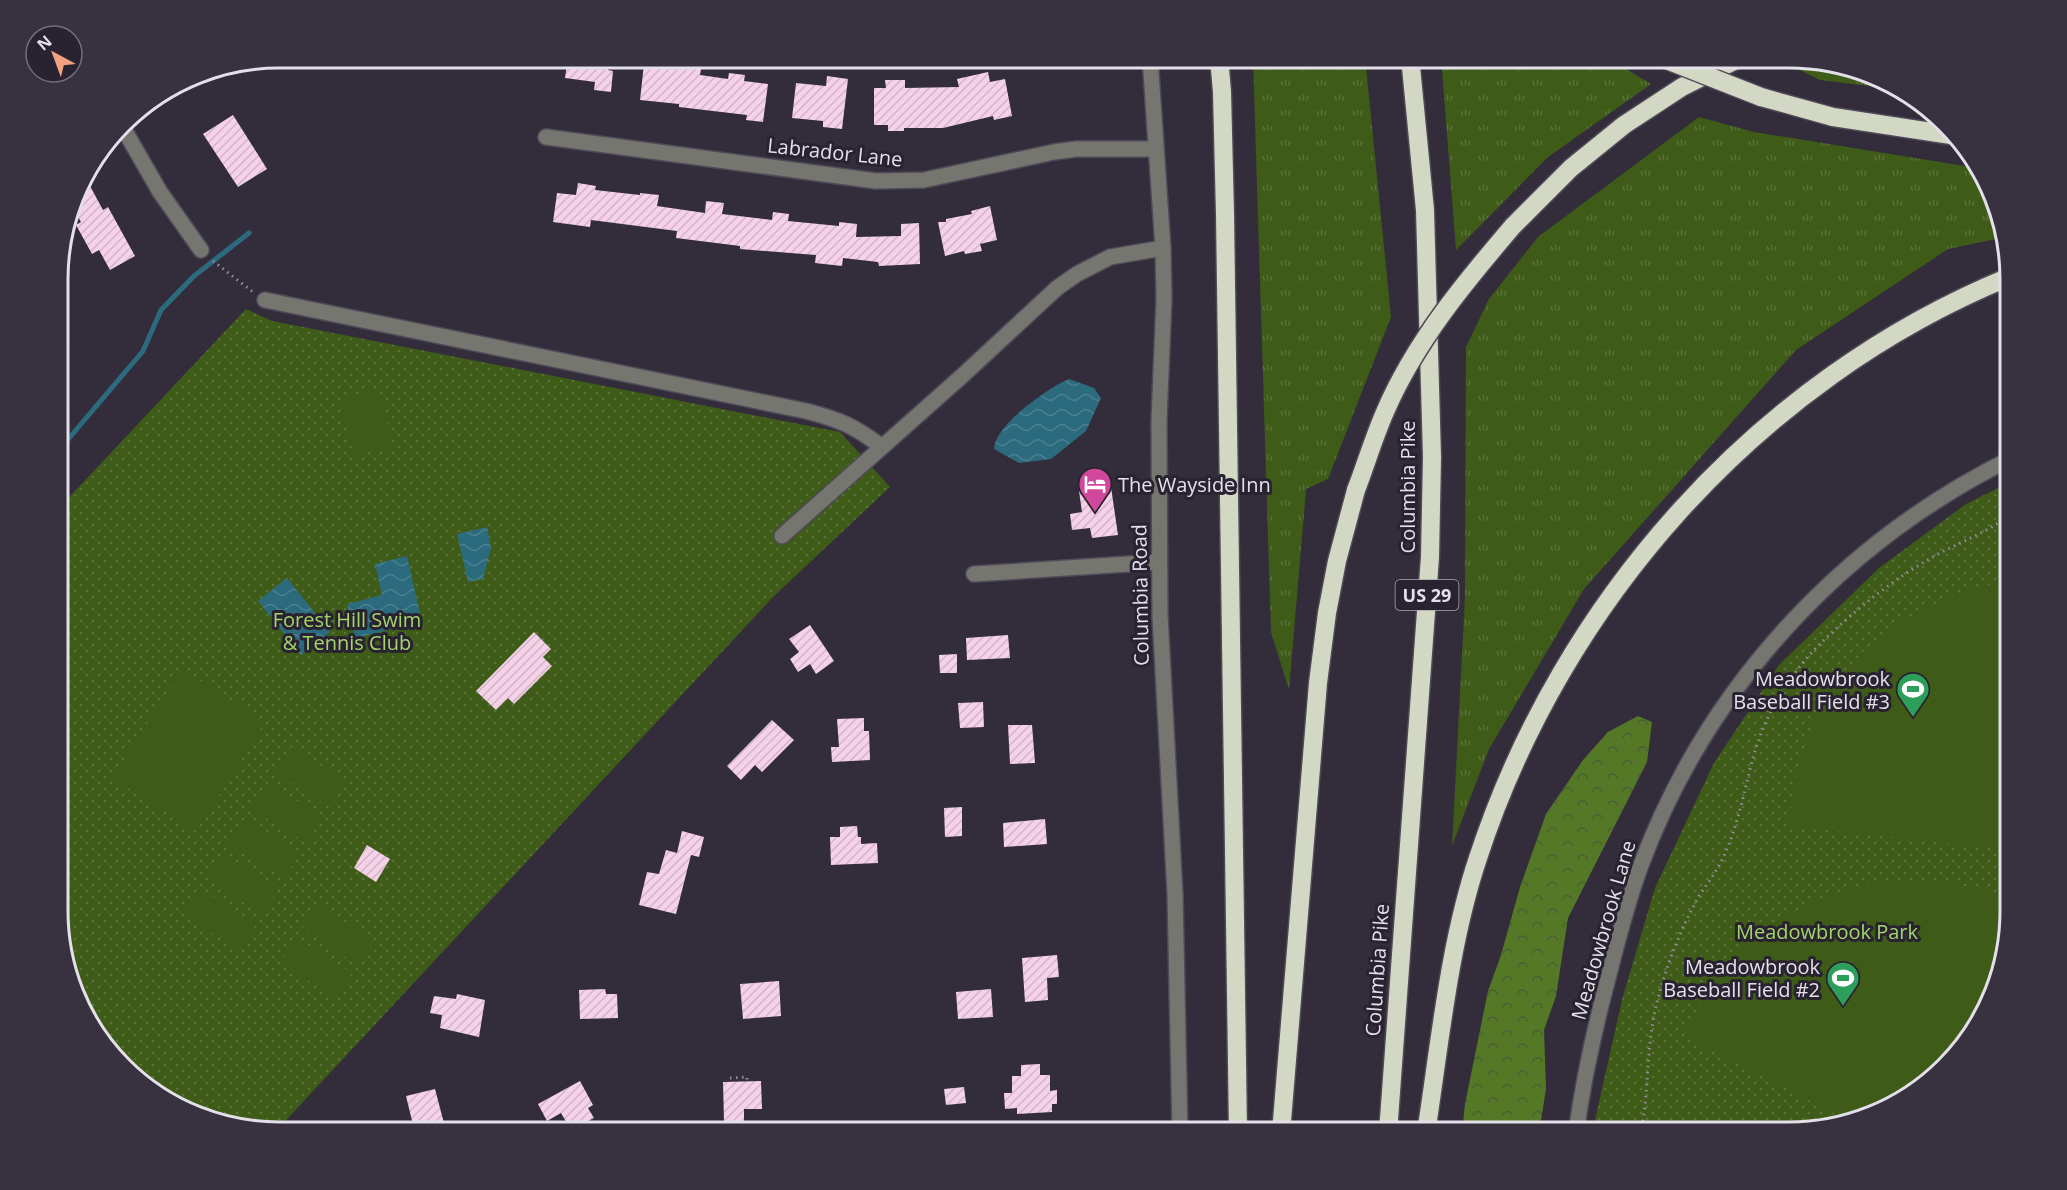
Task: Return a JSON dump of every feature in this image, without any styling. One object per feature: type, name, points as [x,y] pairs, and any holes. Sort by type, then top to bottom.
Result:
[{"type":"highway","points":[[1220,68],[1225,214],[1238,1122]]},
{"type":"highway","name":"Columbia Pike","points":[[1389,1122],[1430,557],[1432,457],[1425,210],[1411,68]]},
{"type":"highway","points":[[1687,68],[1761,97],[1833,117],[1942,134]]},
{"type":"highway","points":[[1282,1122],[1318,683],[1327,613],[1337,561],[1356,490],[1385,411],[1408,367],[1442,314],[1479,265],[1513,226],[1570,168],[1624,125],[1682,87],[1720,68]]},
{"type":"highway","points":[[1428,1122],[1457,941],[1477,860],[1501,794],[1528,734],[1557,679],[1595,617],[1640,556],[1682,508],[1733,456],[1782,412],[1846,366],[1909,327],[1976,291],[1999,282]]},
{"type":"street","name":"Columbia Road","points":[[1151,68],[1163,248],[1164,299],[1159,421],[1160,615],[1175,894],[1180,1122]]},
{"type":"street","points":[[126,133],[160,192],[201,250]]},
{"type":"street","name":"Labrador Lane","points":[[546,137],[876,181],[924,180],[1076,149],[1155,149]]},
{"type":"street","points":[[782,536],[1057,288],[1092,265],[1110,257],[1163,248]]},
{"type":"street","points":[[265,300],[806,411],[839,420],[861,431],[882,447]]},
{"type":"street","name":"Meadowbrook Lane","points":[[1578,1122],[1596,1023],[1640,865],[1663,813],[1694,754],[1728,699],[1759,658],[1789,625],[1859,556],[1947,493],[1999,465]]},
{"type":"street","points":[[974,574],[1159,562]]},
{"type":"path","points":[[221,268],[265,300]]},
{"type":"path","points":[[1643,1122],[1650,1040],[1668,963],[1682,929],[1721,862],[1729,843],[1744,797],[1752,761],[1771,710],[1788,682],[1820,643],[1856,611],[1902,577],[1999,522]]},
{"type":"path","points":[[730,1078],[747,1077],[747,1082]]},
{"type":"green space","points":[[1253,68],[1366,68],[1391,317],[1328,479],[1306,489],[1289,690],[1271,632]]},
{"type":"green space","points":[[1442,68],[1624,68],[1651,84],[1548,157],[1456,250]]},
{"type":"green space","points":[[1796,68],[1816,69],[1843,75],[1876,87],[1820,80]]},
{"type":"green space","points":[[1699,117],[1754,132],[1967,166],[1978,185],[1995,239],[1948,249],[1796,350],[1584,589],[1489,749],[1452,846],[1465,597],[1466,347],[1489,299],[1538,237]]},
{"type":"green space","name":"Forest Hill Swim & Tennis Club","points":[[246,309],[272,321],[840,432],[890,487],[773,597],[283,1123],[251,1121],[224,1115],[185,1101],[161,1087],[129,1061],[111,1040],[89,1005],[79,979],[69,939],[68,925],[68,498]]},
{"type":"green space","points":[[378,390],[393,446],[354,456],[339,400]]},
{"type":"green space","name":"Meadowbrook Park","points":[[1999,487],[2000,912],[1998,939],[1988,979],[1978,1005],[1964,1029],[1938,1061],[1906,1087],[1882,1101],[1843,1115],[1802,1122],[1594,1122],[1623,996],[1655,888],[1714,763],[1779,665],[1879,568],[1966,504]]},
{"type":"green space","name":"Meadowbrook Baseball Field #3","points":[[1999,583],[2000,849],[1789,826],[1802,755],[1814,723],[1830,693],[1850,666],[1874,642],[1902,621],[1953,596]]},
{"type":"green space","points":[[182,669],[265,722],[196,831],[112,778]]},
{"type":"green space","points":[[1638,716],[1652,722],[1647,762],[1568,918],[1556,996],[1544,1030],[1546,1089],[1541,1122],[1463,1122],[1488,991],[1501,955],[1520,887],[1546,814],[1583,760],[1608,732]]},
{"type":"green space","points":[[291,747],[346,781],[330,807],[274,773]]},
{"type":"green space","points":[[268,783],[323,817],[307,843],[251,809]]},
{"type":"green space","points":[[245,818],[300,852],[284,878],[228,844]]},
{"type":"green space","points":[[223,854],[279,888],[262,914],[207,880]]},
{"type":"green space","name":"Meadowbrook Baseball Field #2","points":[[1909,880],[1935,882],[2000,894],[1998,939],[1992,966],[1978,1005],[1964,1029],[1947,1051],[1917,1079],[1882,1101],[1839,1116],[1684,1036],[1715,982],[1727,966],[1758,936],[1776,923],[1815,902],[1856,887]]},
{"type":"green space","points":[[201,889],[256,924],[240,950],[184,915]]},
{"type":"green space","points":[[318,905],[373,940],[357,965],[302,929]]},
{"type":"green space","points":[[297,938],[352,973],[336,998],[281,963]]},
{"type":"water","points":[[1069,379],[1094,388],[1101,398],[1086,431],[1051,459],[1019,463],[994,449],[996,440],[1012,419],[1036,399]]},
{"type":"water","points":[[487,527],[491,548],[483,579],[468,582],[457,534]]},
{"type":"water","points":[[407,556],[422,622],[355,638],[347,604],[382,595],[375,564]]},
{"type":"water","points":[[287,578],[330,632],[301,655],[258,601]]},
{"type":"building","points":[[566,68],[608,68],[608,70],[613,71],[611,92],[594,90],[595,82],[565,78]]},
{"type":"building","points":[[644,68],[701,69],[700,75],[728,79],[729,73],[745,75],[744,81],[768,84],[763,122],[746,120],[747,115],[640,100]]},
{"type":"building","points":[[988,72],[990,82],[1005,79],[1012,116],[994,120],[993,116],[943,128],[904,128],[904,131],[888,131],[888,125],[874,125],[874,88],[886,88],[885,80],[905,80],[905,88],[959,87],[957,79]]},
{"type":"building","points":[[827,76],[848,79],[842,129],[823,127],[823,121],[792,118],[796,83],[826,86]]},
{"type":"building","points":[[233,115],[267,169],[238,187],[203,134]]},
{"type":"building","points":[[578,183],[596,186],[595,190],[659,195],[657,206],[705,213],[706,201],[724,203],[722,214],[772,220],[773,212],[789,214],[788,221],[839,226],[839,222],[857,224],[856,237],[901,236],[901,224],[919,223],[920,264],[879,266],[878,262],[843,258],[842,266],[815,263],[816,255],[740,249],[740,246],[676,238],[677,231],[591,220],[590,227],[553,222],[557,193],[576,195]]},
{"type":"building","points":[[90,186],[103,210],[108,207],[135,256],[110,270],[99,250],[92,254],[76,225],[81,222],[78,216]]},
{"type":"building","points":[[990,206],[997,240],[980,244],[982,251],[965,254],[964,251],[945,256],[938,222],[946,222],[946,219],[972,214],[971,211]]},
{"type":"building","name":"The Wayside Inn","points":[[1111,487],[1118,535],[1092,538],[1090,528],[1072,530],[1070,514],[1082,512],[1079,491]]},
{"type":"building","points":[[810,625],[834,661],[816,674],[810,664],[798,672],[790,659],[799,652],[789,639]]},
{"type":"building","points":[[534,632],[551,649],[543,657],[552,666],[514,704],[508,698],[496,710],[476,691]]},
{"type":"building","points":[[1008,635],[1010,658],[967,660],[966,638]]},
{"type":"building","points":[[957,654],[957,673],[940,673],[939,655]]},
{"type":"building","points":[[983,702],[984,727],[960,728],[958,703]]},
{"type":"building","points":[[864,718],[864,731],[869,731],[870,760],[832,762],[831,747],[839,747],[837,719]]},
{"type":"building","points":[[772,720],[794,740],[762,772],[755,765],[741,780],[727,766]]},
{"type":"building","points":[[1008,725],[1032,725],[1035,763],[1010,764]]},
{"type":"building","points":[[962,807],[962,836],[945,837],[944,808]]},
{"type":"building","points":[[1045,819],[1047,844],[1004,847],[1003,823]]},
{"type":"building","points":[[857,826],[861,844],[877,843],[878,863],[831,865],[830,837],[840,837],[840,827]]},
{"type":"building","points":[[682,831],[704,837],[699,857],[691,855],[676,914],[639,905],[647,872],[659,874],[666,850],[677,853]]},
{"type":"building","points":[[367,845],[390,859],[376,882],[354,868]]},
{"type":"building","points":[[1057,955],[1059,977],[1047,978],[1048,1000],[1025,1002],[1022,958]]},
{"type":"building","points":[[779,981],[781,1016],[743,1019],[740,984]]},
{"type":"building","points":[[605,989],[606,994],[617,994],[618,1018],[580,1019],[579,990]]},
{"type":"building","points":[[991,989],[993,1017],[958,1019],[956,992]]},
{"type":"building","points":[[457,994],[485,1000],[479,1037],[440,1028],[442,1015],[430,1013],[434,996],[456,999]]},
{"type":"building","points":[[1040,1064],[1040,1075],[1050,1075],[1050,1091],[1057,1090],[1057,1104],[1052,1104],[1052,1112],[1017,1114],[1017,1108],[1005,1109],[1004,1093],[1012,1093],[1012,1076],[1021,1076],[1021,1065]]},
{"type":"building","points":[[580,1081],[593,1105],[588,1108],[594,1118],[585,1123],[567,1123],[561,1113],[547,1121],[538,1104]]},
{"type":"building","points":[[761,1081],[762,1109],[744,1109],[744,1121],[724,1121],[723,1082]]},
{"type":"building","points":[[964,1087],[966,1103],[946,1105],[944,1089]]},
{"type":"building","points":[[435,1089],[444,1123],[413,1123],[406,1096]]},
{"type":"waterway","points":[[68,439],[143,351],[161,310],[194,276],[249,233]]},
{"type":"place","name":"The Wayside Inn","points":[[1095,513]]},
{"type":"place","name":"Meadowbrook Baseball Field #3","points":[[1913,718]]},
{"type":"place","name":"Meadowbrook Baseball Field #2","points":[[1843,1007]]}]
